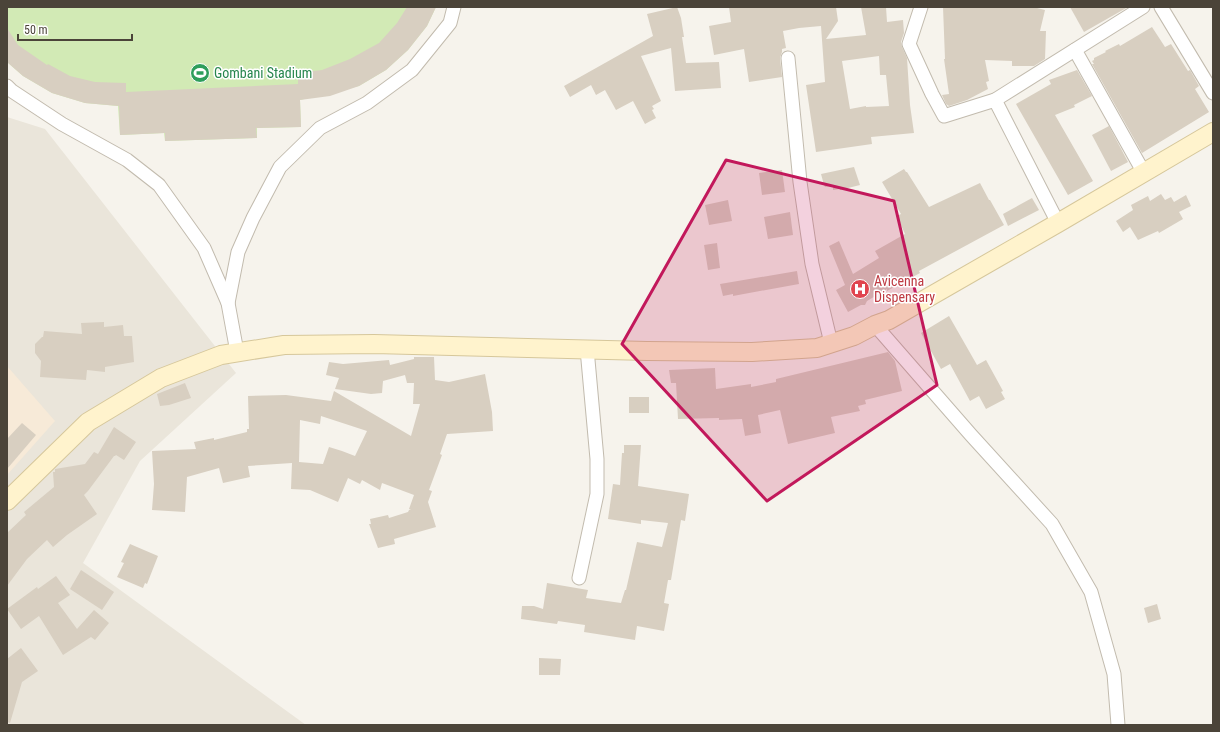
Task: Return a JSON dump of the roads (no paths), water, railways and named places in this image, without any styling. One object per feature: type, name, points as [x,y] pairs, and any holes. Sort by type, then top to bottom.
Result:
[{"type":"main road","points":[[7,501],[88,422],[161,378],[221,355],[284,345],[374,344],[752,352],[817,348],[854,336],[875,325],[889,320],[1213,132]]},
{"type":"street","points":[[228,303],[238,252],[253,218],[280,168],[320,128],[367,103],[412,70],[450,23],[454,7]]},
{"type":"street","points":[[921,7],[909,44],[944,116],[995,100],[1143,7]]},
{"type":"street","points":[[1161,7],[1213,93]]},
{"type":"street","points":[[1075,50],[1144,173]]},
{"type":"street","points":[[788,58],[800,182],[812,264],[831,343]]},
{"type":"street","points":[[7,86],[12,91],[62,124],[127,160],[159,185],[204,248],[228,303],[237,352]]},
{"type":"street","points":[[995,100],[1058,223]]},
{"type":"street","points":[[875,325],[1052,524],[1091,592],[1114,674],[1118,725]]},
{"type":"street","points":[[579,578],[597,494],[597,459],[587,349]]},
{"type":"place","name":"Gombani Stadium","points":[[200,73]]},
{"type":"place","name":"Avicenna Dispensary","points":[[860,289]]}]
